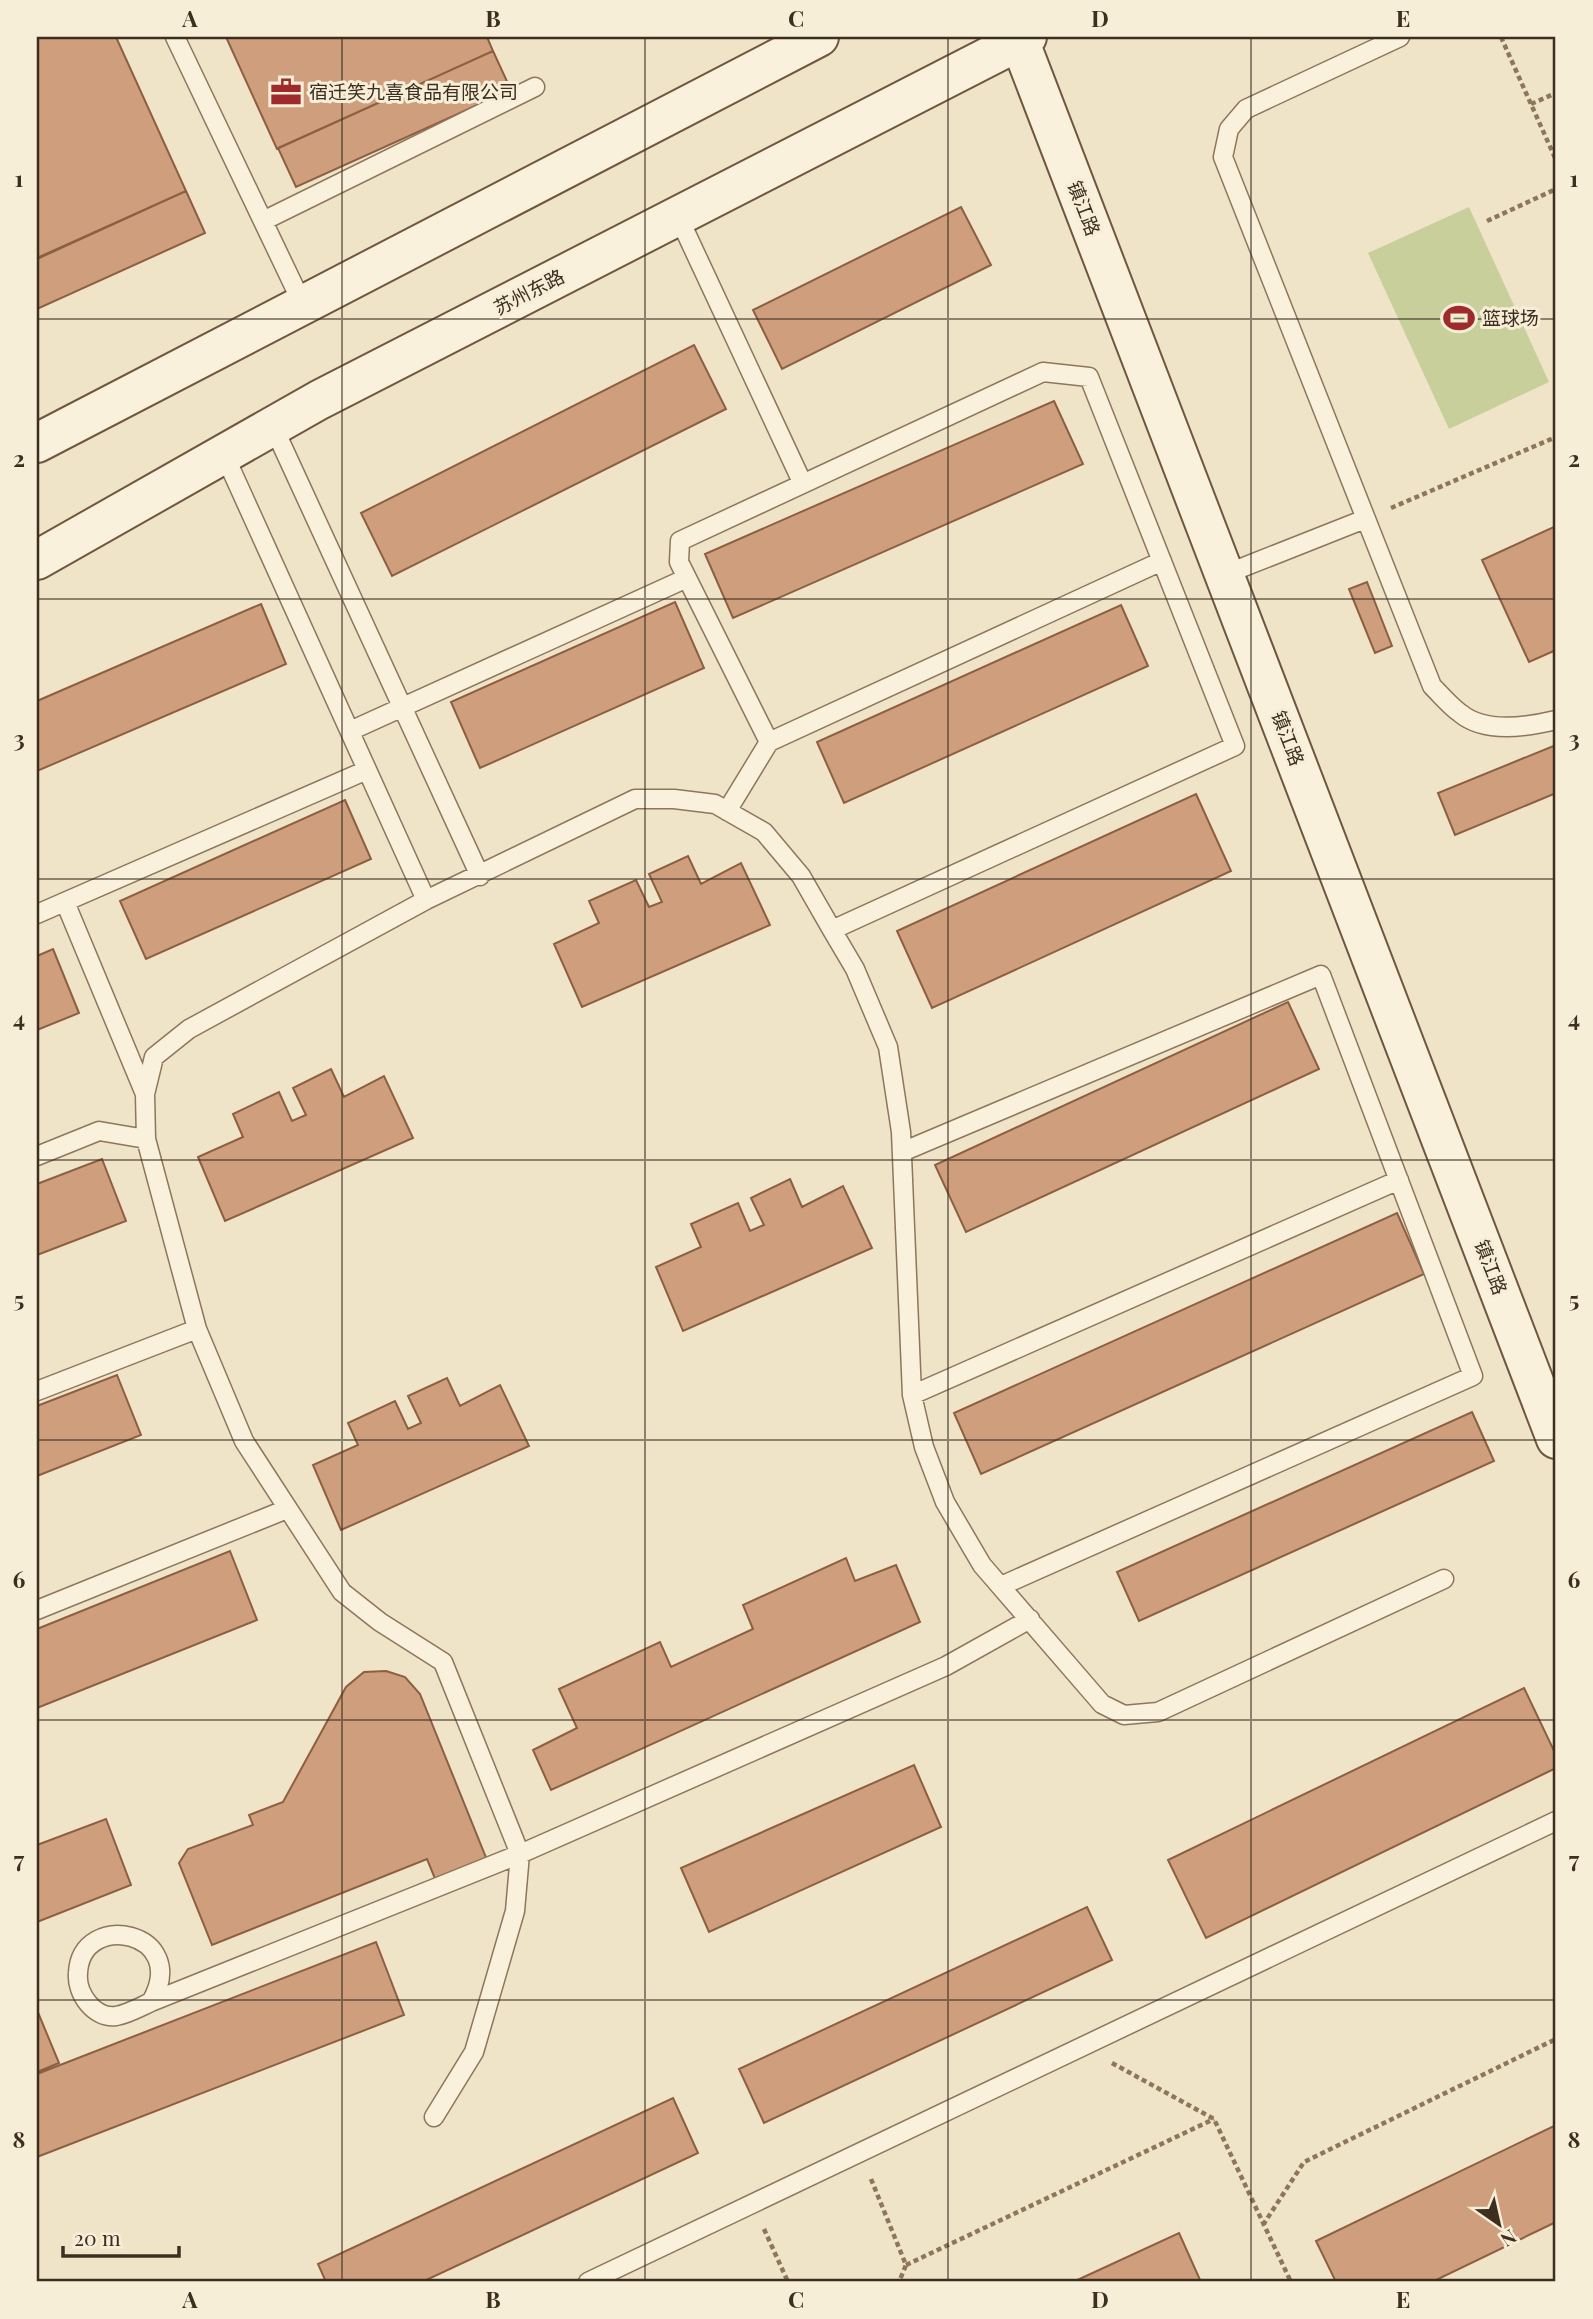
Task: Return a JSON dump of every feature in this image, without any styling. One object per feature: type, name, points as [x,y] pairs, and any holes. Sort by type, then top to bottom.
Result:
[{"type":"main road","points":[[37,443],[815,38]]},
{"type":"main road","name":"苏州东路","points":[[37,560],[273,426],[1022,38]]},
{"type":"main road","name":"镇江路","points":[[1022,38],[1556,1439]]},
{"type":"lane","points":[[175,37],[303,305]]},
{"type":"lane","points":[[1400,37],[1246,110],[1229,129],[1223,157],[1432,686],[1461,715],[1493,726],[1526,727],[1556,720]]},
{"type":"lane","points":[[263,221],[535,87]]},
{"type":"lane","points":[[678,216],[802,482]]},
{"type":"lane","points":[[769,742],[679,562],[680,541],[1043,372],[1089,377],[1235,746],[832,930]]},
{"type":"lane","points":[[273,426],[480,876]]},
{"type":"lane","points":[[224,454],[426,900]]},
{"type":"lane","points":[[1226,574],[1364,519]]},
{"type":"lane","points":[[727,811],[769,742],[1162,561]]},
{"type":"lane","points":[[350,731],[687,579]]},
{"type":"lane","points":[[37,914],[367,770]]},
{"type":"lane","points":[[434,2117],[474,2052],[515,1911],[520,1854],[443,1662],[380,1622],[342,1592],[244,1441],[197,1329],[146,1139],[145,1094],[154,1056],[189,1029],[426,900],[635,799],[688,800],[715,804],[764,832],[800,876],[855,969],[888,1047],[902,1152],[912,1395],[923,1447],[945,1502],[982,1564],[1102,1704],[1124,1715],[1158,1712],[1444,1579]]},
{"type":"lane","points":[[65,902],[145,1094]]},
{"type":"lane","points":[[902,1152],[1321,975],[1473,1376],[1001,1586]]},
{"type":"lane","points":[[37,1156],[99,1131],[146,1139]]},
{"type":"lane","points":[[912,1395],[1399,1180]]},
{"type":"lane","points":[[37,1391],[197,1329]]},
{"type":"lane","points":[[37,1610],[287,1509]]},
{"type":"lane","points":[[152,2002],[162,1976],[152,1949],[128,1935],[101,1938],[89,1947],[81,1958],[79,1986],[94,2009],[107,2016],[118,2016],[520,1854],[946,1666],[1030,1619]]},
{"type":"lane","points":[[588,2282],[1556,1821]]},
{"type":"path","points":[[1501,37],[1556,160]]},
{"type":"path","points":[[1531,104],[1556,93]]},
{"type":"path","points":[[1487,221],[1556,189]]},
{"type":"path","points":[[1364,519],[1556,437]]},
{"type":"path","points":[[1263,2225],[1304,2162],[1556,2039]]},
{"type":"path","points":[[1083,2046],[1214,2119],[1291,2282]]},
{"type":"path","points":[[899,2282],[906,2265],[1214,2119]]},
{"type":"path","points":[[860,2152],[906,2265]]},
{"type":"path","points":[[752,2204],[788,2282]]},
{"type":"green space","name":"篮球场","points":[[1469,207],[1549,382],[1449,429],[1368,253]]},
{"type":"building","points":[[37,37],[116,37],[186,191],[37,258]]},
{"type":"building","points":[[226,37],[487,37],[493,51],[277,149]]},
{"type":"building","points":[[493,51],[511,90],[296,187],[278,148]]},
{"type":"building","points":[[186,191],[205,233],[37,309],[37,259]]},
{"type":"building","points":[[961,207],[991,265],[782,369],[753,310]]},
{"type":"building","points":[[694,345],[726,409],[392,576],[361,513]]},
{"type":"building","points":[[1054,401],[1083,464],[733,618],[705,554]]},
{"type":"building","points":[[1556,526],[1556,650],[1529,662],[1482,560]]},
{"type":"building","points":[[1367,582],[1392,646],[1375,653],[1349,589]]},
{"type":"building","points":[[675,602],[704,668],[480,768],[451,702]]},
{"type":"building","points":[[261,604],[286,664],[37,771],[37,701]]},
{"type":"building","points":[[1121,605],[1148,666],[844,803],[817,742]]},
{"type":"building","points":[[1556,745],[1556,793],[1455,835],[1438,793]]},
{"type":"building","points":[[1196,794],[1231,871],[932,1008],[897,931]]},
{"type":"building","points":[[345,800],[371,859],[146,959],[120,901]]},
{"type":"building","points":[[688,856],[701,884],[741,863],[770,925],[582,1007],[554,944],[599,923],[589,901],[636,880],[649,907],[662,902],[649,874]]},
{"type":"building","points":[[53,949],[79,1013],[37,1030],[37,956]]},
{"type":"building","points":[[1288,1002],[1319,1069],[966,1232],[935,1165]]},
{"type":"building","points":[[331,1069],[344,1097],[384,1076],[413,1138],[225,1221],[198,1157],[243,1137],[233,1114],[279,1092],[292,1121],[306,1115],[293,1088]]},
{"type":"building","points":[[102,1159],[126,1221],[37,1255],[37,1184]]},
{"type":"building","points":[[790,1179],[802,1207],[843,1186],[872,1248],[683,1331],[656,1267],[701,1247],[691,1224],[738,1203],[750,1231],[764,1225],[751,1198]]},
{"type":"building","points":[[1397,1213],[1424,1274],[981,1474],[954,1413]]},
{"type":"building","points":[[117,1375],[141,1435],[37,1476],[37,1406]]},
{"type":"building","points":[[447,1378],[460,1406],[500,1385],[529,1446],[341,1530],[313,1465],[358,1445],[348,1423],[395,1401],[408,1429],[421,1423],[408,1396]]},
{"type":"building","points":[[1472,1412],[1494,1461],[1139,1621],[1117,1572]]},
{"type":"building","points":[[230,1551],[257,1620],[37,1708],[37,1629]]},
{"type":"building","points":[[846,1558],[855,1581],[896,1565],[920,1622],[551,1790],[533,1750],[577,1728],[559,1689],[660,1642],[671,1667],[753,1629],[743,1605]]},
{"type":"building","points":[[386,1671],[405,1677],[420,1694],[489,1865],[438,1886],[427,1859],[212,1945],[179,1863],[188,1849],[253,1825],[249,1815],[283,1802],[346,1687],[364,1672]]},
{"type":"building","points":[[1524,1688],[1556,1755],[1556,1768],[1206,1938],[1168,1860]]},
{"type":"building","points":[[914,1765],[941,1827],[709,1932],[681,1868]]},
{"type":"building","points":[[106,1819],[131,1885],[37,1922],[37,1845]]},
{"type":"building","points":[[1087,1907],[1112,1960],[764,2123],[739,2069]]},
{"type":"building","points":[[376,1942],[404,2015],[37,2157],[37,2074]]},
{"type":"building","points":[[37,2010],[59,2063],[37,2072]]},
{"type":"building","points":[[673,2098],[698,2153],[422,2282],[326,2282],[318,2264]]},
{"type":"building","points":[[1556,2125],[1556,2222],[1432,2282],[1336,2282],[1316,2241]]},
{"type":"building","points":[[1179,2233],[1201,2282],[1073,2282]]},
{"type":"place","name":"宿迁笑九喜食品有限公司","points":[[286,92]]},
{"type":"place","name":"篮球场","points":[[1459,318]]}]
